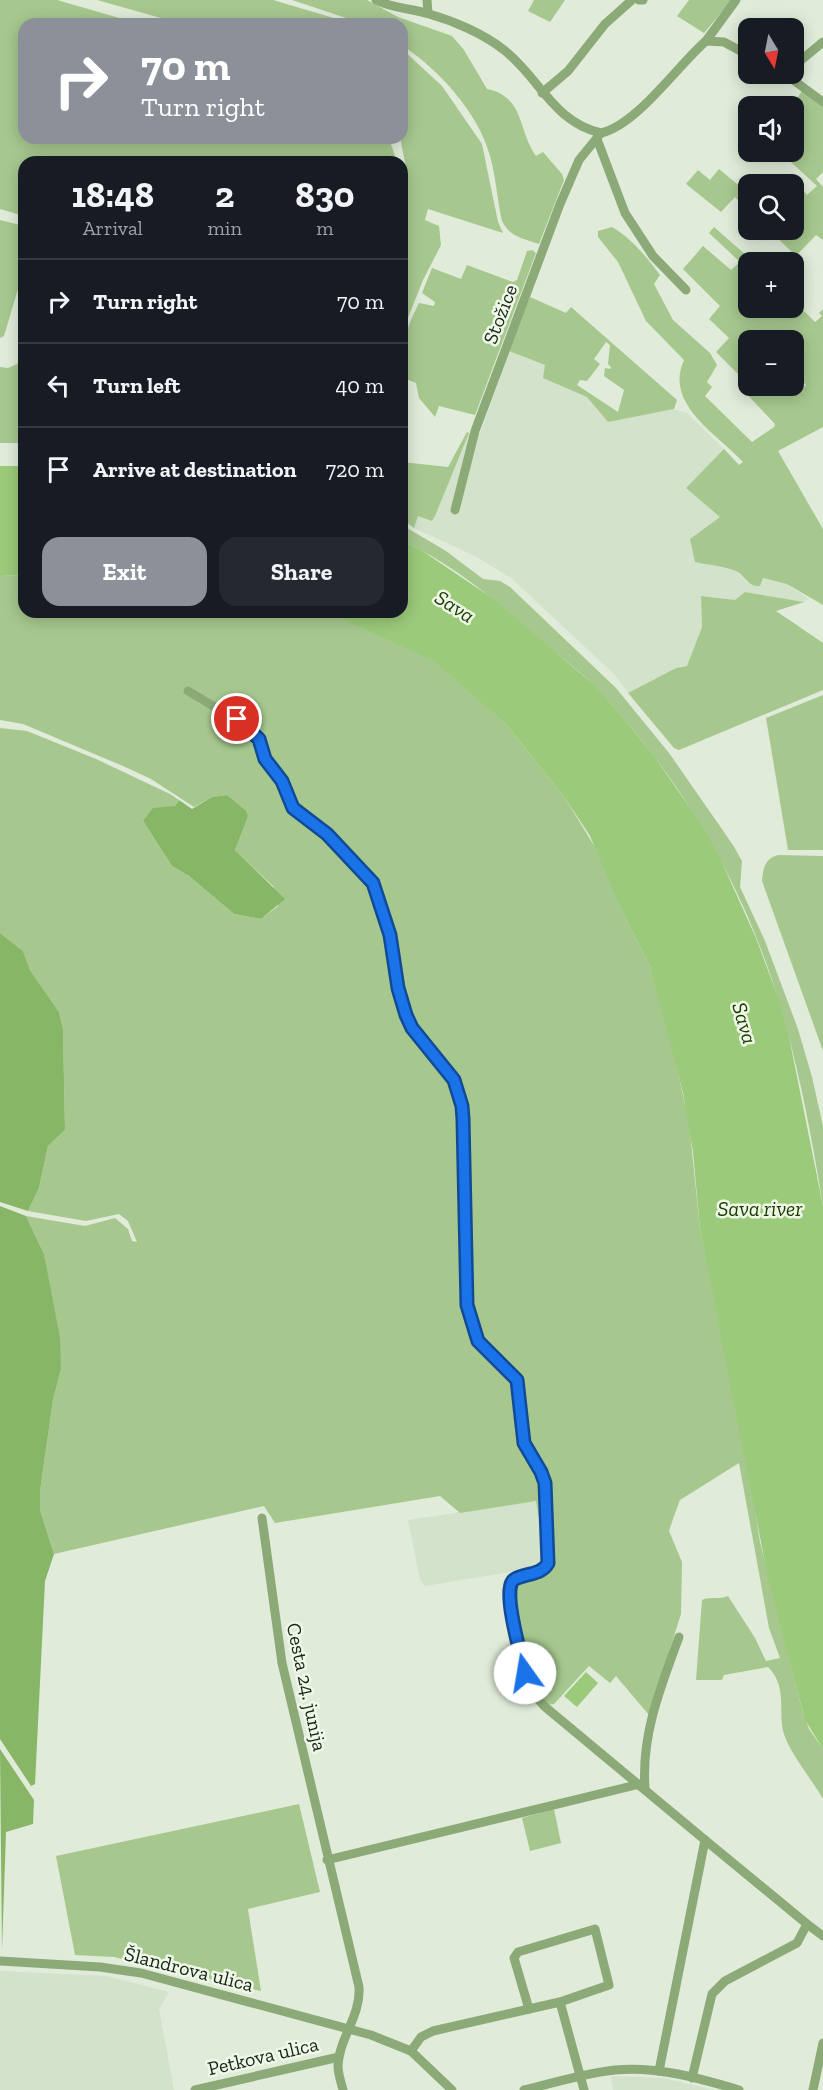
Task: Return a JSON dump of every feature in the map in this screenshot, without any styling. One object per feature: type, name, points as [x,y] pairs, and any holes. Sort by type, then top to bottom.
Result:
[{"type":"street","points":[[376,0],[389,6],[428,13],[489,40],[504,50],[562,113],[599,136],[625,213],[652,256],[686,290]]},
{"type":"street","points":[[427,0],[428,13]]},
{"type":"street","points":[[542,93],[568,71],[605,24],[632,0]]},
{"type":"street","name":"Stožice","points":[[455,510],[475,431],[560,204],[579,160],[599,136],[612,130],[655,95],[706,41],[736,0]]},
{"type":"street","points":[[706,41],[724,42],[738,50]]},
{"type":"street","points":[[804,58],[823,42]]},
{"type":"street","points":[[799,84],[823,102]]},
{"type":"street","points":[[188,691],[250,728],[259,739],[265,759],[282,781],[293,808],[327,834],[367,874],[378,895],[390,935],[398,988],[406,1015],[417,1034],[449,1070],[459,1094],[463,1119],[467,1305],[478,1341],[517,1380],[524,1443],[545,1483],[548,1563],[542,1570],[516,1578],[511,1582],[509,1589],[511,1611],[530,1688],[544,1706],[823,1936]]},
{"type":"street","name":"Cesta 24. junija","points":[[262,1518],[282,1663],[359,1987],[358,2004],[350,2030]]},
{"type":"street","points":[[642,1786],[646,1736],[678,1637]]},
{"type":"street","points":[[327,1860],[642,1786]]},
{"type":"street","points":[[659,2071],[705,1840]]},
{"type":"street","points":[[692,2078],[712,1994],[725,1981],[797,1942],[807,1924]]},
{"type":"street","points":[[452,2090],[411,2051],[421,2037],[433,2031],[560,2002],[609,1985],[595,1929],[515,1954],[529,2009]]},
{"type":"street","name":"Šlandrova ulica","points":[[0,1961],[100,1967],[141,1973],[366,2034],[396,2043],[411,2051]]},
{"type":"street","points":[[560,2002],[584,2090]]},
{"type":"street","name":"Petkova ulica","points":[[343,2090],[338,2069],[339,2057],[350,2030]]},
{"type":"street","points":[[813,2090],[823,2043]]},
{"type":"street","name":"Petkova ulica","points":[[195,2090],[339,2057]]},
{"type":"street","points":[[524,2090],[618,2070],[659,2071],[739,2090]]},
{"type":"shaded area","points":[[0,0],[57,0],[119,18],[18,18],[18,144],[391,144],[395,156],[18,156],[18,214],[0,209]]},
{"type":"shaded area","points":[[97,0],[273,0],[334,18],[161,18]]},
{"type":"shaded area","points":[[292,0],[367,0],[401,18],[346,18]]},
{"type":"shaded area","points":[[534,0],[565,0],[550,22],[528,11]]},
{"type":"shaded area","points":[[689,0],[732,0],[704,33],[677,16]]},
{"type":"shaded area","points":[[408,21],[452,36],[464,50],[487,89],[508,99],[514,107],[536,156],[543,152],[562,174],[564,180],[539,244],[517,236],[505,226],[502,221],[490,156],[476,124],[455,93],[408,49]]},
{"type":"shaded area","points":[[408,55],[442,86],[482,144],[498,222],[503,233],[428,209],[425,220],[439,226],[441,245],[423,280],[408,318],[408,156],[404,156],[401,144],[408,144]]},
{"type":"shaded area","points":[[803,90],[823,106],[823,172],[816,179],[823,187],[823,240],[816,235],[800,252],[792,252],[779,240],[804,240],[804,192],[807,195],[817,186],[791,162],[804,162],[804,96],[798,96]]},
{"type":"shaded area","points":[[719,169],[738,185],[738,200],[735,197],[721,212],[686,184],[698,170],[710,180]]},
{"type":"shaded area","points":[[0,220],[18,224],[18,289],[4,336],[0,338]]},
{"type":"shaded area","points":[[612,227],[626,237],[650,261],[660,275],[654,284],[673,320],[710,353],[717,365],[707,382],[712,387],[705,396],[752,442],[775,424],[749,396],[804,396],[806,385],[804,383],[804,330],[738,330],[738,374],[716,352],[729,338],[709,319],[720,306],[683,269],[703,246],[731,270],[738,264],[738,318],[804,318],[804,311],[815,322],[822,316],[819,313],[823,309],[823,427],[778,451],[823,529],[823,605],[787,584],[763,578],[760,586],[756,586],[736,571],[695,562],[690,539],[720,517],[686,488],[724,449],[739,465],[743,462],[707,429],[687,404],[681,390],[680,376],[684,360],[646,321],[618,262],[598,237],[598,231]]},
{"type":"shaded area","points":[[714,227],[743,252],[738,252],[738,260],[709,233]]},
{"type":"shaded area","points":[[532,250],[536,253],[475,415],[439,406],[435,417],[419,398],[416,383],[408,380],[408,328],[419,303],[434,306],[435,302],[422,293],[432,268],[461,279],[467,265],[513,282],[517,280],[527,251]]},
{"type":"shaded area","points":[[530,297],[566,313],[571,307],[677,400],[674,409],[608,422],[587,397],[543,378],[545,365],[509,351]],"holes":[[[606,342],[610,345],[608,364],[611,367],[610,369],[605,368],[604,376],[624,390],[618,412],[577,385],[580,380],[587,381],[600,364],[594,359]]]},
{"type":"shaded area","points":[[509,351],[545,365],[587,397],[608,422],[674,409],[687,413],[724,449],[686,488],[721,517],[690,539],[738,572],[747,583],[763,578],[787,584],[809,599],[804,602],[745,592],[735,600],[701,596],[702,627],[687,666],[676,668],[628,693],[615,675],[511,578],[475,556],[414,528],[418,516],[432,520],[469,433],[480,434]]},
{"type":"shaded area","points":[[18,364],[18,443],[0,443],[0,367],[8,368]]},
{"type":"shaded area","points":[[467,432],[469,433],[435,516],[432,521],[418,516],[414,528],[408,524],[408,463],[448,467]]},
{"type":"shaded area","points":[[408,529],[446,551],[483,579],[500,581],[510,587],[616,688],[669,753],[733,845],[742,861],[740,887],[765,941],[798,1029],[812,1077],[823,1126],[823,1206],[793,1052],[779,1002],[765,959],[747,916],[706,834],[682,795],[655,758],[627,722],[590,682],[477,587],[408,544]]},
{"type":"shaded area","points":[[18,575],[18,618],[341,618],[407,646],[434,661],[452,675],[506,724],[565,798],[601,857],[624,915],[650,966],[664,1011],[689,1122],[700,1229],[750,1477],[760,1542],[803,1713],[809,1729],[823,1749],[823,1799],[799,1763],[784,1734],[779,1687],[768,1667],[724,1675],[722,1680],[696,1680],[702,1600],[705,1599],[728,1596],[755,1638],[766,1661],[780,1658],[769,1628],[739,1463],[680,1500],[674,1516],[669,1531],[682,1562],[681,1614],[649,1715],[616,1676],[610,1683],[589,1666],[554,1704],[546,1705],[538,1690],[521,1642],[510,1574],[541,1567],[546,1561],[536,1501],[460,1513],[440,1496],[275,1523],[264,1506],[54,1554],[40,1510],[40,1491],[53,1400],[61,1369],[44,1254],[26,1216],[85,1226],[115,1218],[128,1229],[132,1241],[137,1242],[128,1221],[119,1214],[86,1221],[28,1211],[39,1188],[48,1146],[65,1130],[63,1029],[59,1012],[30,970],[23,951],[0,933],[0,728],[27,731],[96,759],[170,794],[179,800],[175,806],[143,821],[172,866],[189,876],[234,914],[261,919],[278,906],[274,887],[235,850],[248,817],[227,795],[212,797],[194,807],[151,779],[123,766],[23,724],[0,720],[0,576]]},
{"type":"shaded area","points":[[745,592],[804,602],[776,611],[823,643],[823,690],[679,750],[674,748],[628,693],[676,668],[687,666],[702,627],[701,596],[735,600]]},
{"type":"shaded area","points":[[823,695],[823,850],[788,850],[766,718]]},
{"type":"shaded area","points":[[227,795],[246,811],[248,817],[235,850],[285,899],[261,919],[234,914],[189,876],[172,866],[143,821],[153,808],[175,806],[179,800],[192,809],[212,797]]},
{"type":"shaded area","points":[[778,855],[823,856],[823,1051],[762,881],[767,861]]},
{"type":"shaded area","points":[[0,933],[23,951],[30,970],[59,1012],[63,1029],[65,1130],[48,1146],[39,1188],[28,1211],[0,1202]]},
{"type":"shaded area","points":[[0,1206],[26,1216],[44,1254],[60,1338],[61,1369],[53,1400],[40,1491],[40,1510],[54,1554],[45,1581],[35,1784],[31,1786],[0,1739]]},
{"type":"shaded area","points":[[536,1501],[546,1561],[541,1567],[425,1586],[420,1580],[408,1520]]},
{"type":"shaded area","points":[[0,1749],[34,1800],[33,1824],[6,1832],[2,1950]]},
{"type":"shaded area","points":[[299,1804],[320,1892],[248,1909],[261,1991],[114,1957],[75,1955],[56,1856]]},
{"type":"shaded area","points":[[554,1809],[561,1843],[530,1851],[522,1818]]},
{"type":"shaded area","points":[[0,1971],[106,1976],[169,1992],[159,2009],[174,2090],[0,2090]]},
{"type":"shaded area","points":[[611,2076],[663,2078],[715,2090],[613,2090]]},
{"type":"water","points":[[0,466],[18,466],[18,575],[0,576]]},
{"type":"water","name":"Sava river","points":[[408,544],[421,550],[495,600],[595,686],[625,720],[654,756],[699,821],[719,856],[756,938],[779,1000],[788,1032],[823,1206],[823,1749],[805,1720],[768,1578],[700,1229],[693,1152],[683,1093],[650,966],[624,915],[590,836],[565,798],[506,724],[434,661],[340,618],[408,618]]},
{"type":"water","points":[[586,1672],[598,1683],[577,1707],[564,1696]]},
{"type":"route","points":[[237,719],[250,728],[259,739],[265,759],[282,781],[293,808],[327,834],[373,883],[396,959],[398,988],[406,1015],[412,1028],[449,1070],[459,1094],[463,1119],[462,1190],[467,1305],[472,1328],[478,1341],[517,1380],[524,1443],[537,1463],[545,1483],[548,1563],[542,1570],[516,1578],[511,1582],[509,1589],[511,1611],[525,1673]]},
{"type":"water label","name":"Sava","points":[[455,606]]},
{"type":"water label","name":"Sava","points":[[745,1023]]}]
